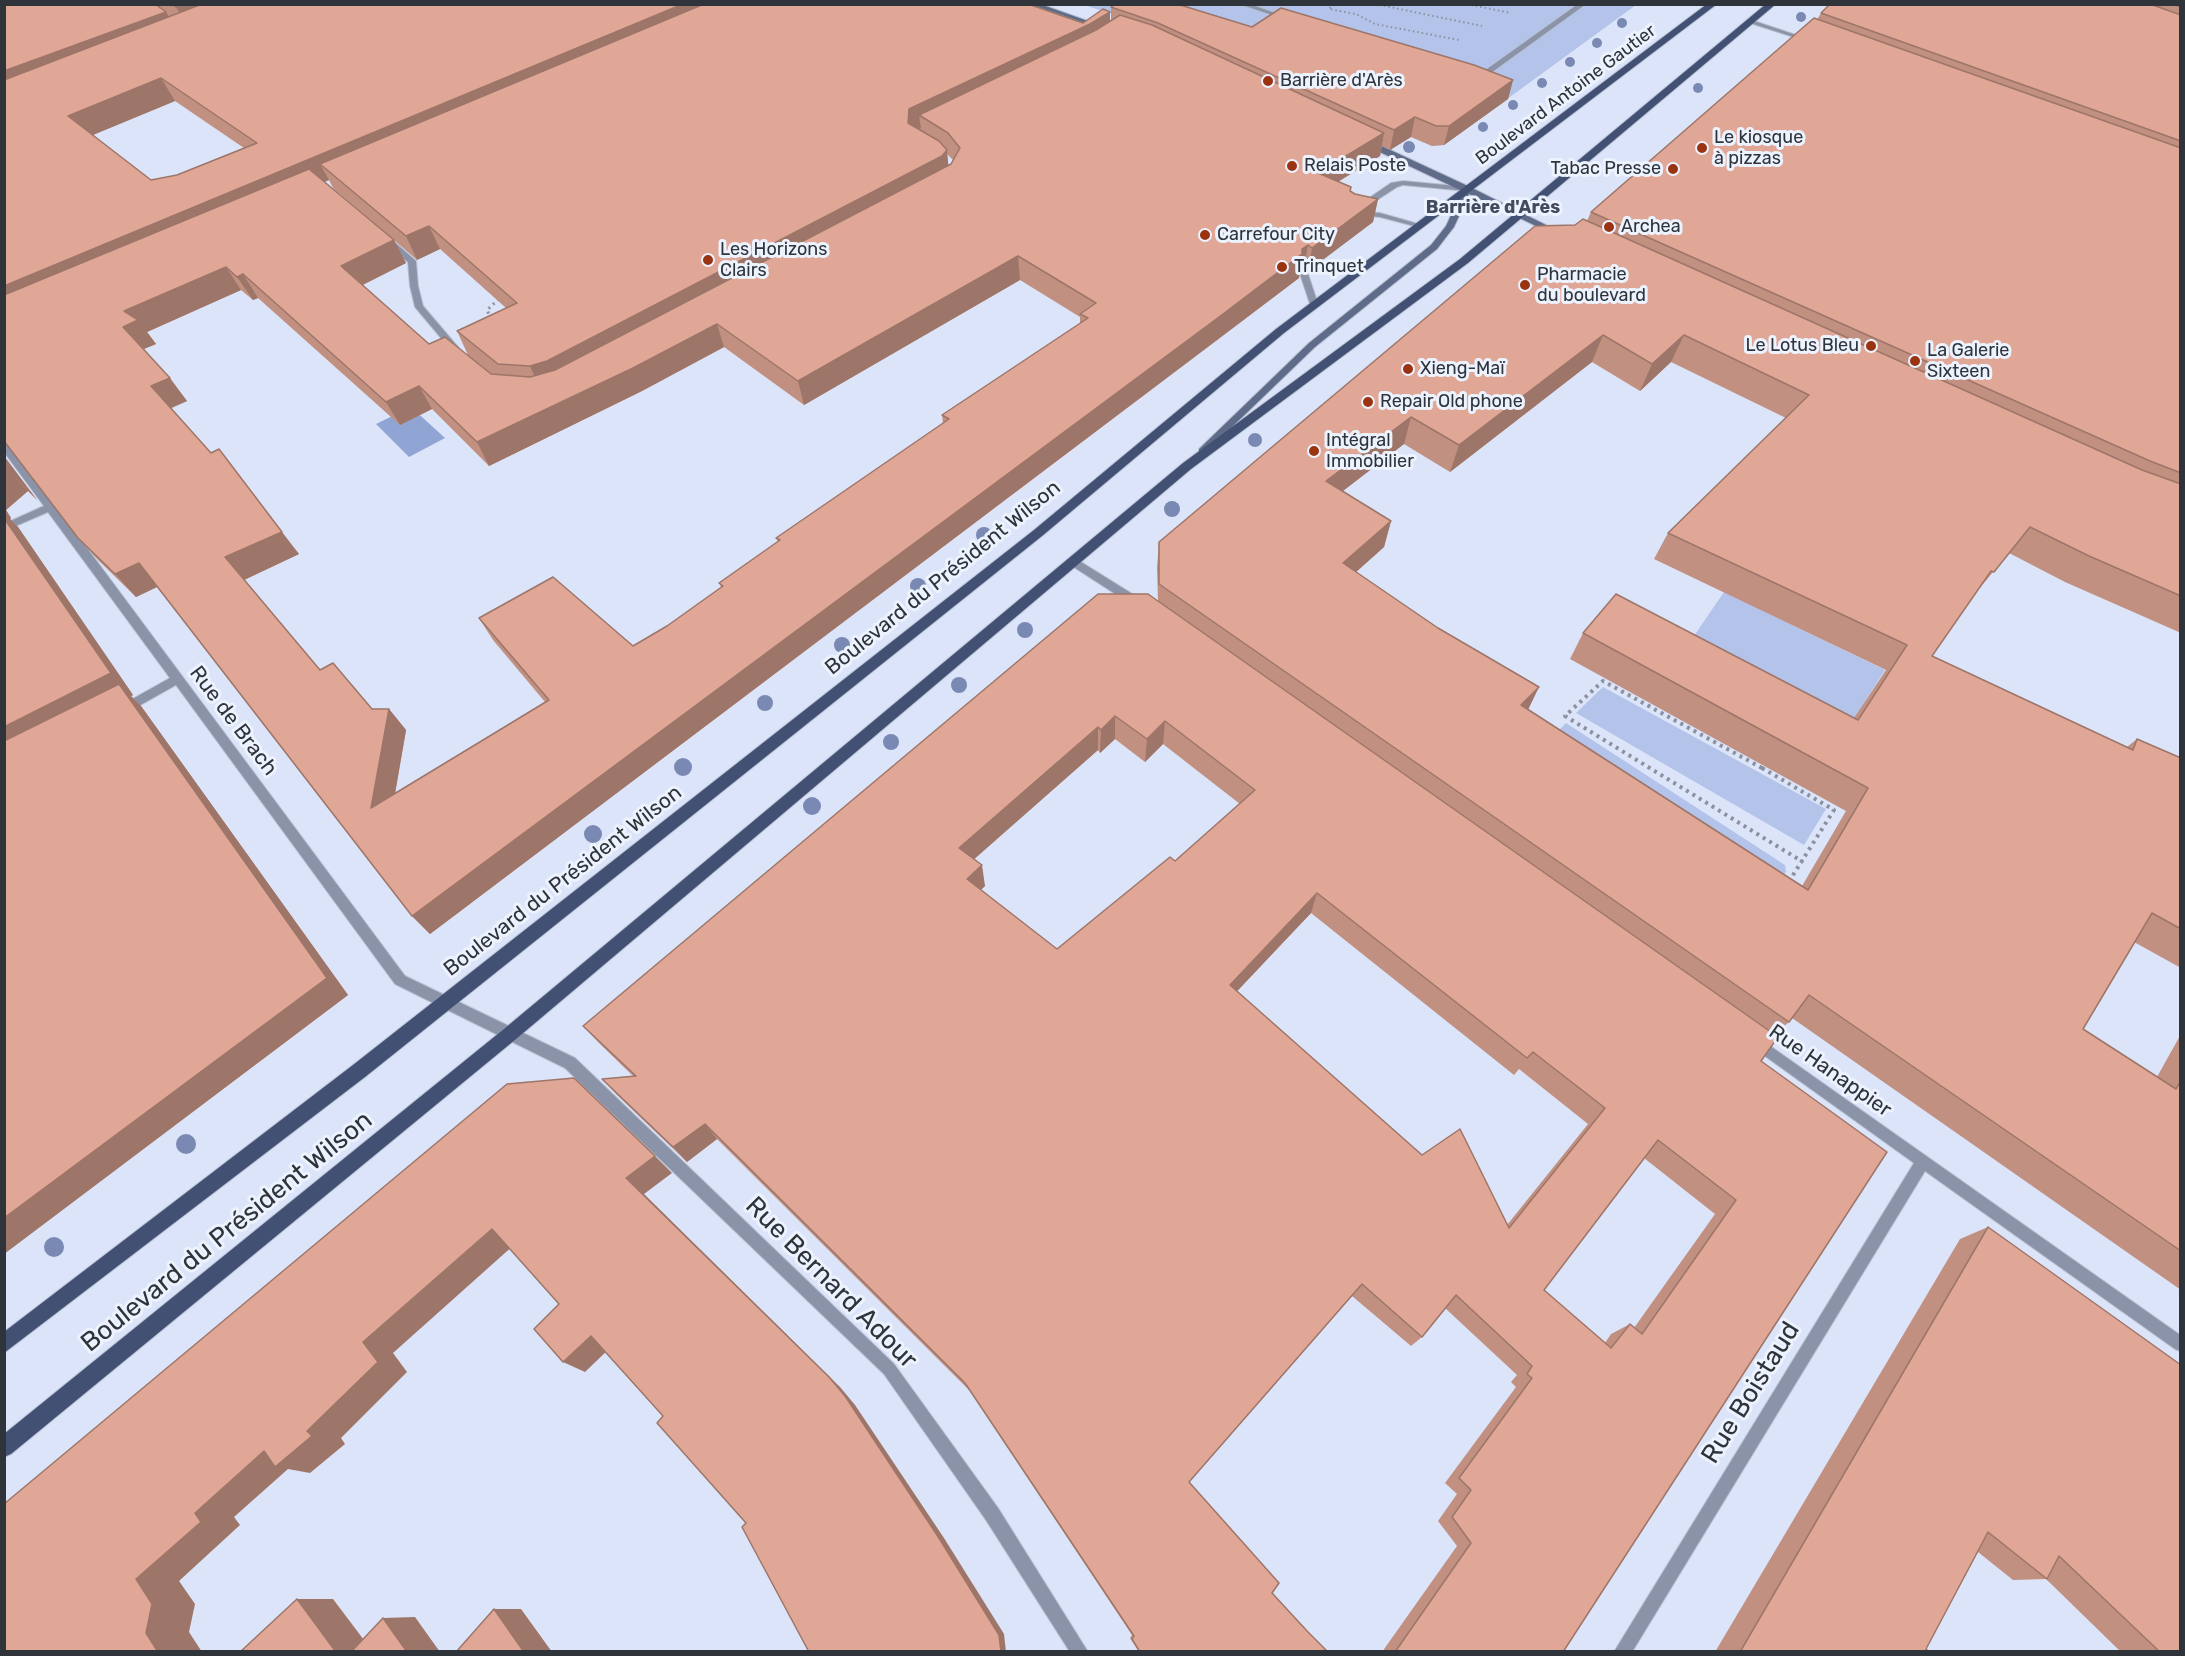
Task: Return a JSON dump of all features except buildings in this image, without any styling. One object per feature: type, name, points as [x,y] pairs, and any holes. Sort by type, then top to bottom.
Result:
[{"type":"main road","points":[[1032,4],[1097,22],[1111,30]]},
{"type":"main road","name":"Boulevard Antoine Gautier","points":[[1467,189],[1713,4]]},
{"type":"main road","points":[[1521,215],[1772,4]]},
{"type":"main road","points":[[1362,141],[1566,237]]},
{"type":"main road","points":[[1187,466],[1312,345],[1434,247],[1450,227],[1467,189]]},
{"type":"main road","name":"Boulevard du Président Wilson","points":[[4,1344],[447,1002],[1038,533],[1314,304],[1467,189]]},
{"type":"main road","name":"Boulevard du Président Wilson","points":[[4,1447],[510,1034],[1187,466],[1464,261],[1521,215]]},
{"type":"street","points":[[1242,4],[1299,22]]},
{"type":"street","points":[[1470,73],[1481,76],[1583,4]]},
{"type":"street","points":[[1752,22],[1822,45]]},
{"type":"street","points":[[1418,225],[1380,215],[1352,213],[1394,185],[1403,183],[1467,189]]},
{"type":"street","points":[[385,238],[412,261],[414,286],[420,307],[462,357]]},
{"type":"street","points":[[1304,274],[1314,304]]},
{"type":"street","name":"Rue de Brach","points":[[4,445],[400,980],[447,1002]]},
{"type":"street","points":[[4,528],[51,507]]},
{"type":"street","points":[[1073,561],[1147,610]]},
{"type":"street","points":[[108,717],[178,679]]},
{"type":"street","name":"Boulevard du Président Wilson","points":[[447,1002],[510,1034]]},
{"type":"street","name":"Rue Hanappier","points":[[1743,1033],[2181,1344]]},
{"type":"street","name":"Rue Bernard Adour","points":[[510,1034],[570,1063],[889,1369],[992,1514],[1080,1652]]},
{"type":"street","name":"Rue Boistaud","points":[[1622,1652],[1923,1161]]},
{"type":"path","points":[[1334,4],[1329,9],[1356,14],[1375,24],[1459,40]]},
{"type":"path","points":[[1375,4],[1482,26]]},
{"type":"path","points":[[1467,4],[1511,13]]},
{"type":"path","points":[[462,357],[499,334],[487,310],[508,291]]},
{"type":"path","points":[[1786,887],[1803,862],[1834,810],[1603,681],[1565,716],[1803,862]]},
{"type":"path","points":[[1762,768],[1769,759]]},
{"type":"shaded area","points":[[1084,5],[1636,5],[1444,145],[1432,146],[1194,40]]},
{"type":"shaded area","points":[[411,407],[445,438],[409,457],[376,424]]},
{"type":"shaded area","points":[[1724,592],[1885,670],[1841,739],[1681,655]]},
{"type":"shaded area","points":[[1603,687],[1826,809],[1804,845],[1576,713]]},
{"type":"shaded area","points":[[1566,723],[1785,865],[1786,872],[1764,897],[1540,749]]},
{"type":"place","name":"Barrière d'Arès","points":[[1268,81]]},
{"type":"place","name":"Le kiosque à pizzas","points":[[1702,148]]},
{"type":"place","name":"Relais Poste","points":[[1292,166]]},
{"type":"place","name":"Tabac Presse","points":[[1673,169]]},
{"type":"place","name":"Archea","points":[[1609,227]]},
{"type":"place","name":"Carrefour City","points":[[1205,235]]},
{"type":"place","name":"Les Horizons Clairs","points":[[708,260]]},
{"type":"place","name":"Trinquet","points":[[1282,267]]},
{"type":"place","name":"Pharmacie du boulevard","points":[[1525,285]]},
{"type":"place","name":"Le Lotus Bleu","points":[[1871,346]]},
{"type":"place","name":"La Galerie Sixteen","points":[[1915,361]]},
{"type":"place","name":"Xieng-Maï","points":[[1408,369]]},
{"type":"place","name":"Repair Old phone","points":[[1368,402]]},
{"type":"place","name":"Intégral Immobilier","points":[[1314,451]]},
{"type":"district","name":"Barrière d'Arès","points":[[1493,208]]}]
